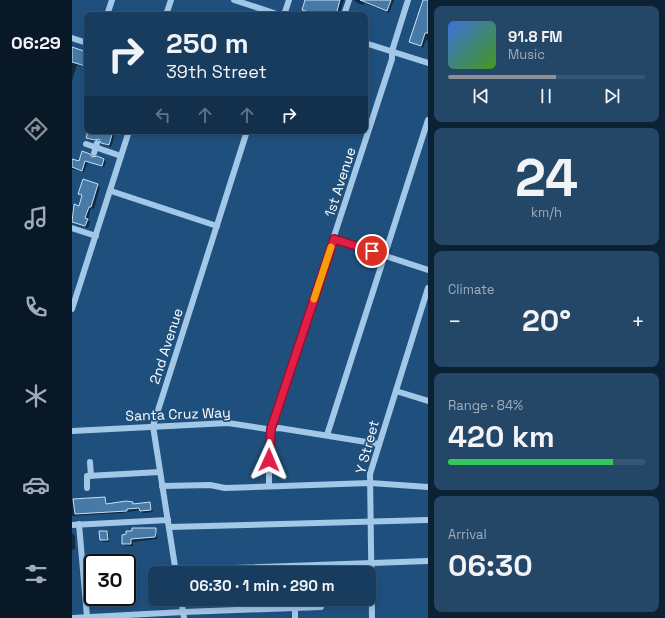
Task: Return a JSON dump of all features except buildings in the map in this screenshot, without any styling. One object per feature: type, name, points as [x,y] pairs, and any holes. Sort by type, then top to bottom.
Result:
[{"type":"street","points":[[108,12],[112,0]]},
{"type":"street","points":[[167,12],[171,0]]},
{"type":"street","points":[[234,0],[271,12]]},
{"type":"street","points":[[285,12],[289,0]]},
{"type":"street","points":[[345,12],[348,0]]},
{"type":"street","name":"1st Avenue","points":[[368,133],[392,59],[392,51],[408,0]]},
{"type":"street","points":[[72,38],[84,42]]},
{"type":"street","points":[[368,43],[428,63]]},
{"type":"street","points":[[327,435],[428,120]]},
{"type":"street","points":[[72,309],[128,134]]},
{"type":"street","name":"2nd Avenue","points":[[175,566],[153,426],[246,134]]},
{"type":"street","name":"1st Avenue","points":[[269,486],[269,446],[271,429],[368,134]]},
{"type":"street","points":[[86,144],[121,156]]},
{"type":"street","points":[[111,190],[216,226]]},
{"type":"street","points":[[72,228],[96,236]]},
{"type":"street","points":[[334,239],[428,270]]},
{"type":"street","name":"Y Street","points":[[372,618],[370,483],[372,464],[428,288]]},
{"type":"street","points":[[396,390],[428,400]]},
{"type":"street","name":"Santa Cruz Way","points":[[72,431],[228,423],[271,429],[279,428],[379,444]]},
{"type":"street","points":[[90,462],[91,476]]},
{"type":"street","points":[[87,488],[86,476],[160,472]]},
{"type":"street","points":[[162,486],[269,486],[370,483],[428,487]]},
{"type":"street","points":[[72,525],[168,520]]},
{"type":"street","points":[[169,527],[428,520]]},
{"type":"street","points":[[79,524],[87,617]]},
{"type":"street","points":[[298,566],[428,561]]},
{"type":"street","points":[[72,618],[183,615],[321,607]]},
{"type":"street","points":[[295,608],[295,618]]},
{"type":"slow traffic","points":[[314,299],[331,247]]},
{"type":"route","points":[[269,460],[269,439],[271,429],[334,239],[372,251]]}]
